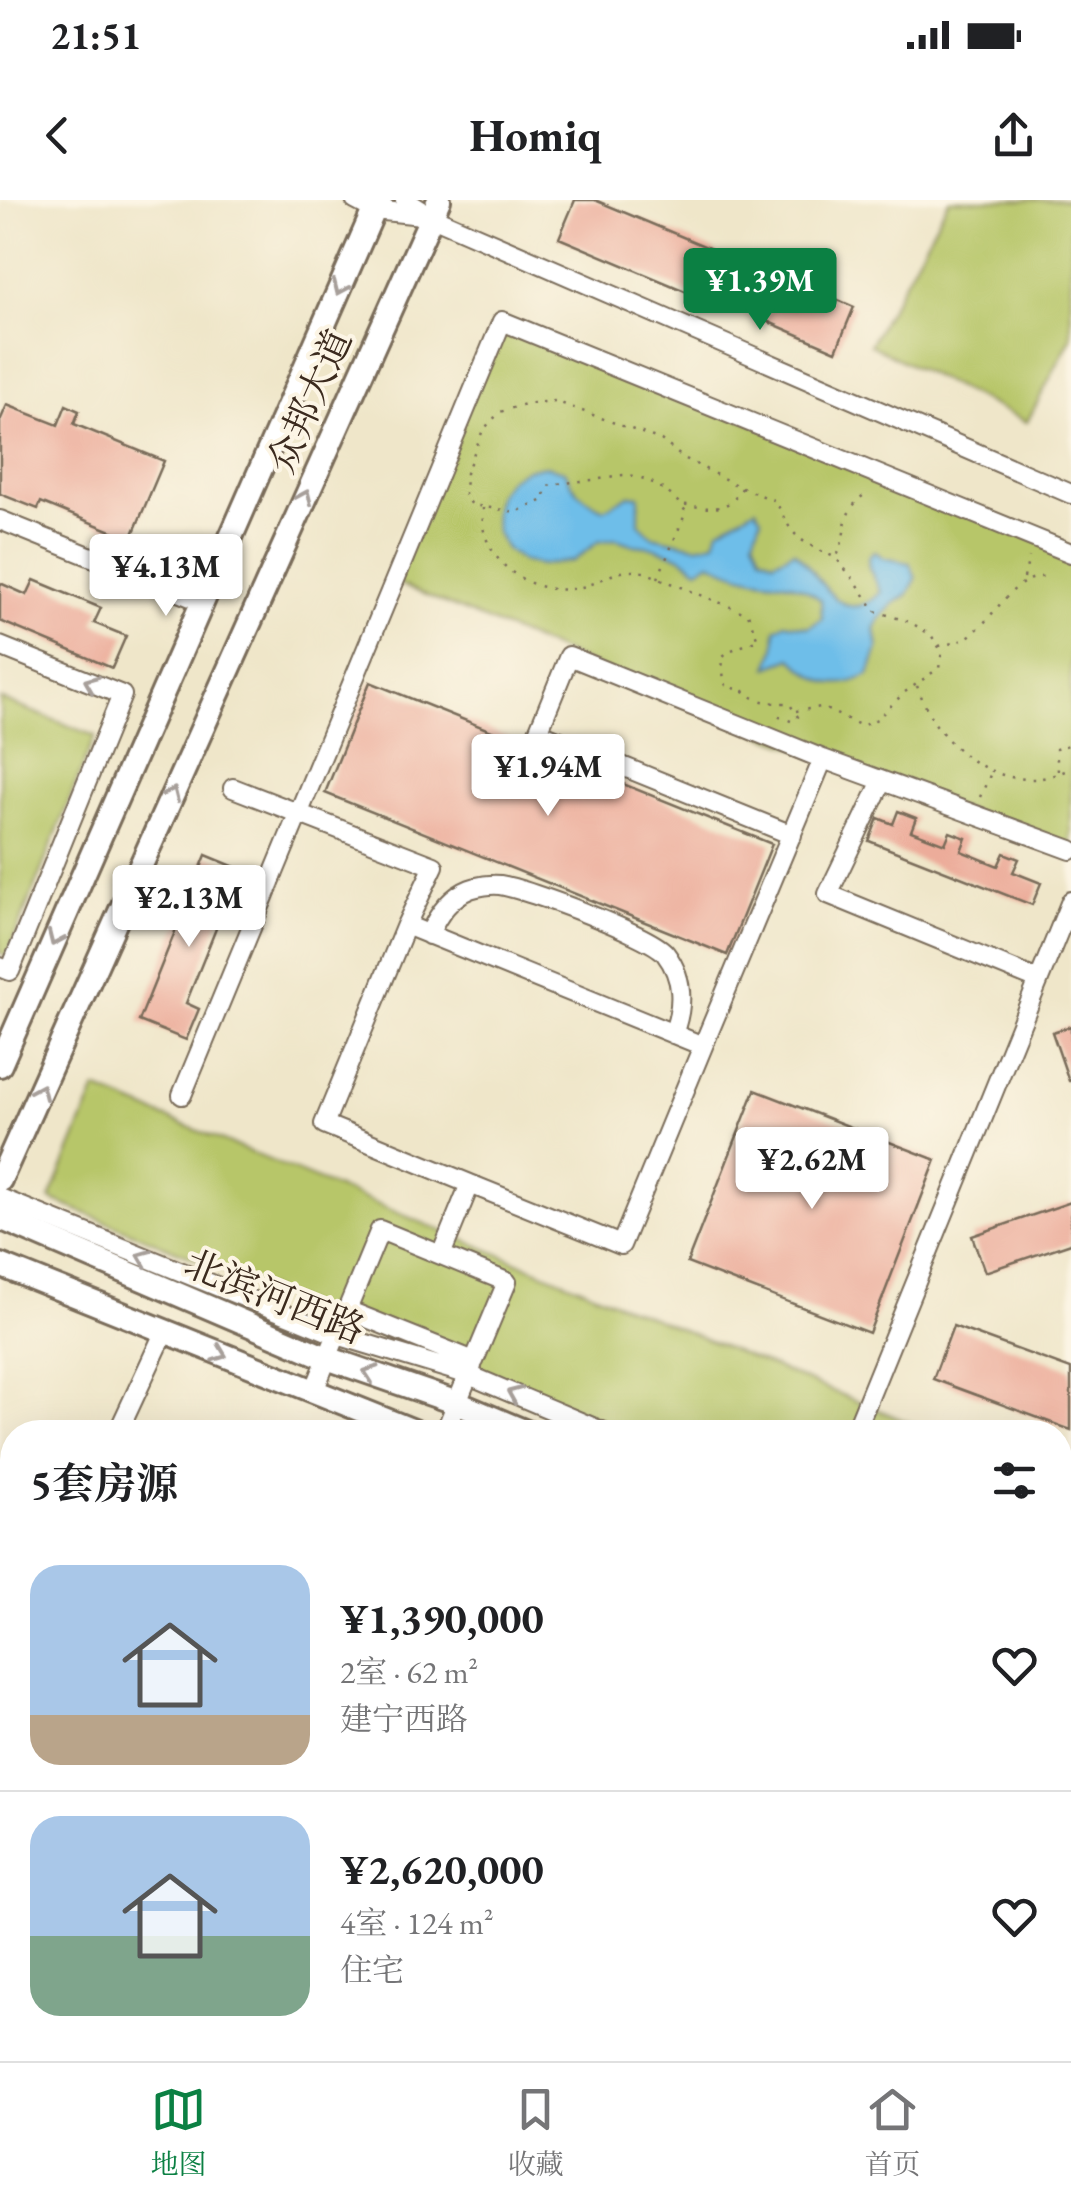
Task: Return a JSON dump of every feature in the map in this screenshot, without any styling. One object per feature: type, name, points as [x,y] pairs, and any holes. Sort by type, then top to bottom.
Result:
[{"type":"main road","name":"众邦大道","points":[[0,1064],[203,602],[370,203]]},
{"type":"main road","name":"众邦大道","points":[[0,1180],[435,208]]},
{"type":"main road","name":"北滨河西路","points":[[0,1218],[327,1358],[497,1420]]},
{"type":"main road","name":"北滨河西路","points":[[0,1265],[386,1420]]},
{"type":"street","points":[[405,200],[435,208],[1071,494]]},
{"type":"street","points":[[370,203],[435,208]]},
{"type":"street","points":[[182,1095],[502,321],[1071,553]]},
{"type":"street","points":[[0,520],[203,602]]},
{"type":"street","points":[[0,646],[122,695],[10,972],[0,967]]},
{"type":"street","points":[[792,835],[538,732],[570,656],[823,759],[1071,850]]},
{"type":"street","points":[[234,788],[434,866],[324,1124],[621,1245],[823,759]]},
{"type":"street","points":[[882,781],[828,894],[1038,980]]},
{"type":"street","points":[[429,935],[447,905],[468,890],[495,884],[521,889],[635,934],[662,949],[676,971],[682,997],[673,1034]]},
{"type":"street","points":[[860,1420],[1071,901]]},
{"type":"street","points":[[406,925],[703,1046]]},
{"type":"street","points":[[441,1254],[470,1184]]},
{"type":"street","points":[[0,1198],[337,1335],[472,1368]]},
{"type":"street","points":[[314,1391],[380,1230],[507,1282],[450,1420]]},
{"type":"street","points":[[347,1310],[579,1420]]},
{"type":"street","points":[[124,1420],[164,1333]]},
{"type":"path","points":[[658,578],[686,512],[681,504],[635,476],[616,476],[547,486],[544,500],[516,512],[472,506],[466,494],[466,473],[483,430],[500,412],[555,401],[661,440],[682,457],[742,488],[776,500],[787,526],[799,541],[836,558],[875,611],[910,622],[931,635],[942,652],[938,668],[877,719],[862,726],[821,707],[794,711]]},
{"type":"path","points":[[836,558],[844,542],[843,526],[854,502],[885,477]]},
{"type":"path","points":[[681,504],[714,509],[735,500],[742,488]]},
{"type":"path","points":[[483,506],[484,530],[494,553],[512,574],[535,586],[579,588],[608,574],[644,572],[748,614],[758,640],[722,657],[724,683],[768,703],[789,703],[798,717],[791,721],[780,717],[770,738]]},
{"type":"path","points":[[1024,580],[1028,557],[1042,541]]},
{"type":"path","points":[[938,646],[962,640],[992,616],[1024,580],[1048,576]]},
{"type":"path","points":[[916,685],[933,720],[953,744],[982,768],[1036,779],[1071,770]]},
{"type":"path","points":[[1058,773],[1056,749],[1071,744]]},
{"type":"path","points":[[972,814],[992,771]]},
{"type":"green space","points":[[949,200],[1071,200],[1071,338],[1027,422],[870,345]]},
{"type":"green space","points":[[502,321],[1071,553],[1071,850],[770,738],[394,582]]},
{"type":"green space","points":[[0,699],[95,736],[7,956],[0,953]]},
{"type":"green space","points":[[96,1089],[903,1420],[590,1420],[50,1199]]},
{"type":"water","points":[[546,466],[565,471],[580,494],[604,509],[629,495],[639,496],[639,524],[652,536],[696,546],[715,542],[719,529],[756,508],[761,518],[754,539],[761,555],[774,561],[794,551],[844,604],[867,603],[881,592],[869,568],[868,557],[874,551],[884,558],[910,563],[916,579],[907,595],[879,620],[875,629],[878,648],[869,675],[837,684],[810,674],[792,658],[768,667],[775,649],[776,629],[785,623],[809,627],[822,619],[821,600],[803,588],[740,574],[711,562],[698,569],[679,556],[616,539],[598,542],[573,561],[541,565],[522,561],[506,549],[496,532],[498,494],[510,479],[527,469]]},
{"type":"building","points":[[575,200],[595,200],[716,251],[697,296],[559,238]]},
{"type":"building","points":[[783,276],[854,307],[836,351],[764,320]]},
{"type":"building","points":[[7,405],[58,425],[66,405],[79,411],[74,424],[164,461],[131,539],[41,502],[38,509],[0,494],[0,421]]},
{"type":"building","points":[[34,580],[101,608],[94,623],[126,636],[112,668],[0,621],[0,583],[27,595]]},
{"type":"building","points":[[370,682],[772,844],[727,955],[325,793]]},
{"type":"building","points":[[898,811],[916,818],[911,831],[945,844],[950,832],[966,838],[961,851],[998,866],[1004,853],[1019,859],[1013,872],[1041,883],[1032,905],[869,841],[878,818],[893,824]]},
{"type":"building","points":[[206,855],[240,869],[186,1003],[199,1009],[186,1040],[139,1021]]},
{"type":"building","points":[[1071,1026],[1071,1081],[1069,1081],[1052,1032]]},
{"type":"building","points":[[755,1090],[936,1160],[869,1333],[687,1263]]},
{"type":"building","points":[[1071,1202],[1071,1243],[985,1272],[972,1236]]},
{"type":"building","points":[[953,1326],[1071,1369],[1071,1420],[1044,1420],[933,1379]]}]
